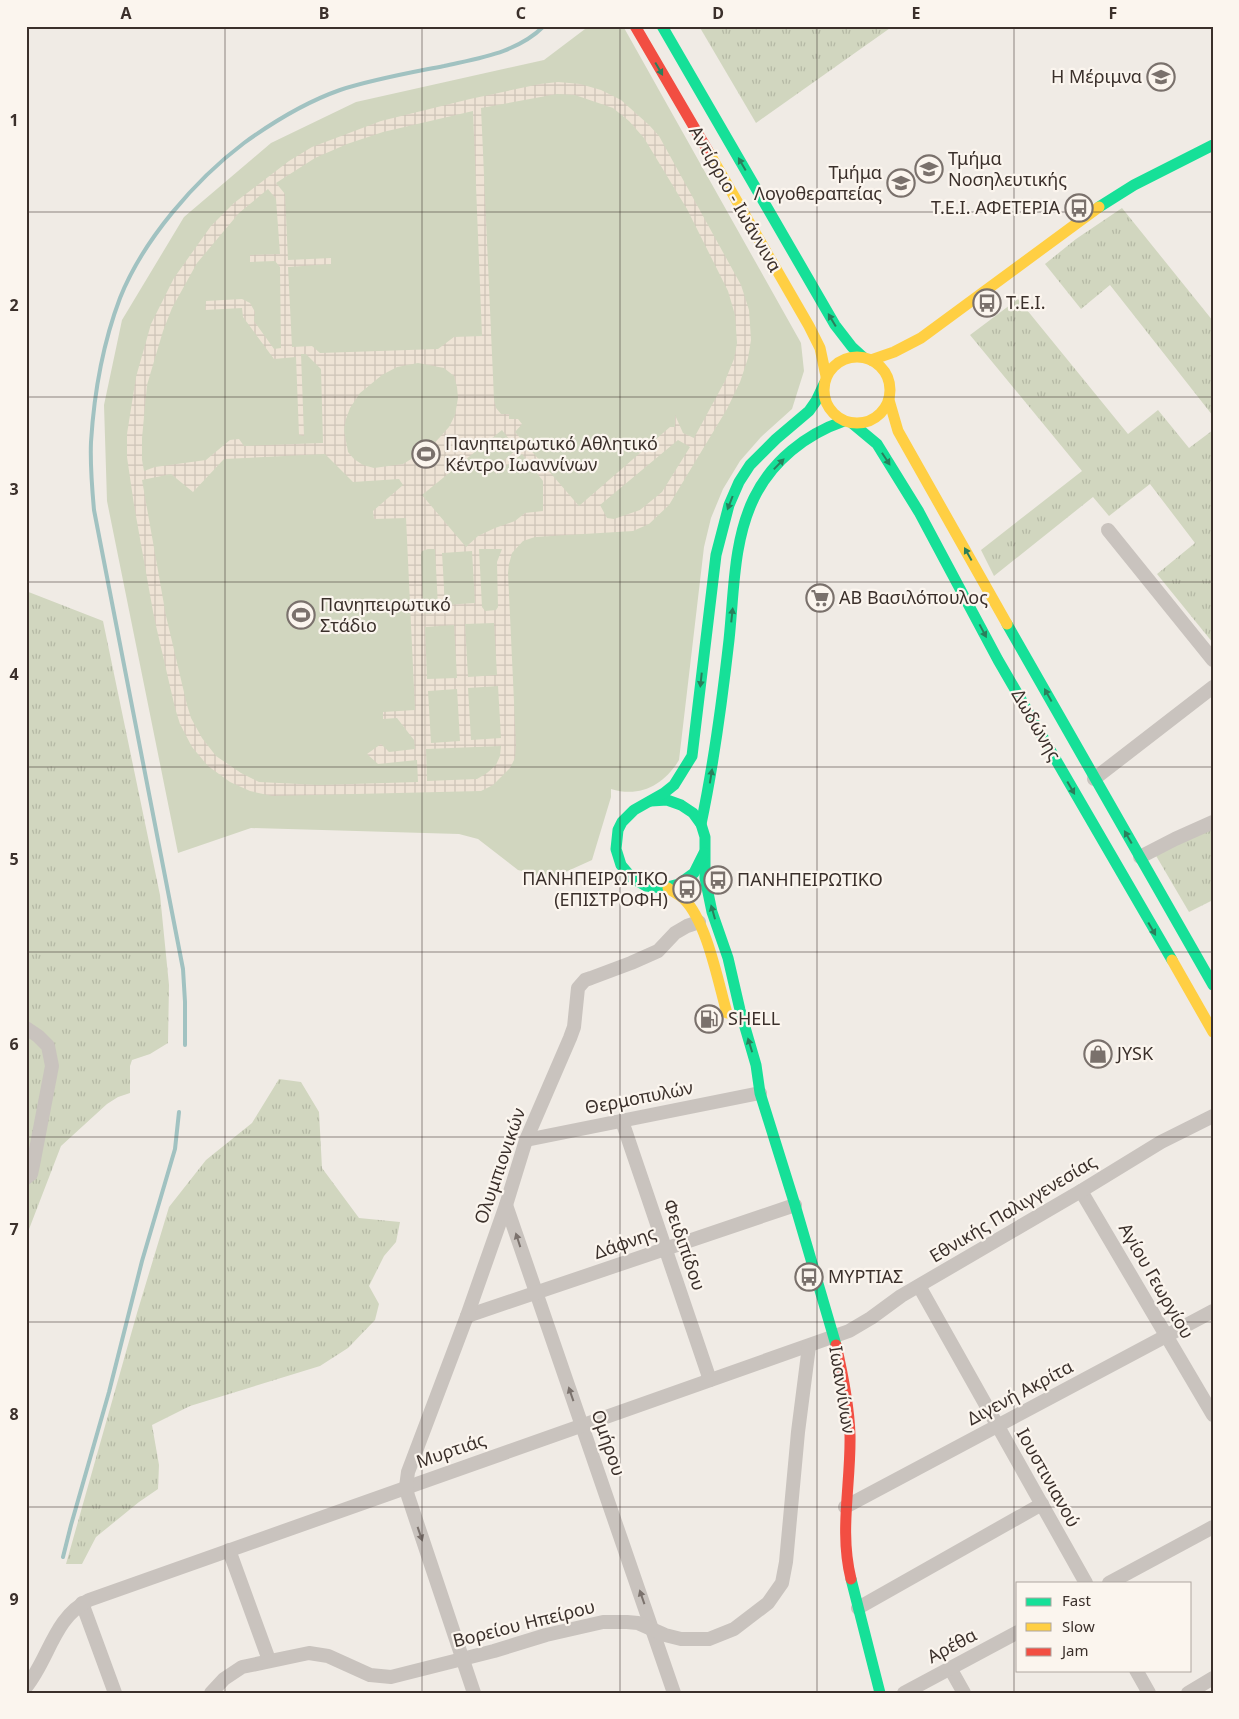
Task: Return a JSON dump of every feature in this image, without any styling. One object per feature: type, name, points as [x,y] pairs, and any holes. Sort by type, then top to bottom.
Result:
[{"type":"main road","name":"Αντίρριο - Ιωάννινα","points":[[635,26],[809,326],[820,348],[825,380]]},
{"type":"main road","name":"Αντίρριο - Ιωάννινα","points":[[662,26],[835,325],[852,347],[867,359]]},
{"type":"main road","points":[[705,852],[700,865],[692,876],[681,884],[668,888],[652,888],[638,883],[626,873],[619,860],[616,845],[618,830],[626,816],[637,806],[651,801],[672,787],[692,756],[716,554],[729,505],[739,482],[750,465],[776,439],[809,411],[816,401],[825,380],[838,363],[854,357],[867,359],[894,352],[921,338],[1088,213],[1134,185],[1213,145]]},
{"type":"main road","points":[[825,380],[823,394],[836,417],[849,422],[862,423],[871,420],[885,408],[899,364],[921,338]]},
{"type":"main road","points":[[867,359],[884,371],[890,388]]},
{"type":"main road","name":"Δωδώνης","points":[[889,400],[898,431],[906,446],[1213,985]]},
{"type":"main road","points":[[701,824],[708,795],[720,717],[738,554],[748,513],[766,479],[788,455],[822,429],[849,422]]},
{"type":"main road","name":"Δωδώνης","points":[[849,422],[866,434],[880,450],[919,512],[998,660],[1213,1032]]},
{"type":"main road","points":[[651,801],[667,800],[681,805],[693,813],[701,824],[705,837],[707,892],[728,958],[740,1010],[756,1065],[760,1093]]},
{"type":"main road","points":[[668,888],[684,899],[699,922],[712,960],[730,1026]]},
{"type":"main road","points":[[745,1070],[760,1093]]},
{"type":"main road","name":"Ιωαννίνων","points":[[760,1093],[834,1338],[845,1384],[850,1446],[846,1507],[846,1559],[880,1693]]},
{"type":"street","points":[[1108,530],[1213,660]]},
{"type":"street","points":[[1094,779],[1213,686]]},
{"type":"street","points":[[1140,857],[1213,822]]},
{"type":"street","name":"Ολυμπιονικών","points":[[406,1487],[408,1472],[467,1316],[506,1205],[526,1140],[536,1113],[563,1057],[572,1032],[576,1016],[577,996],[581,985],[591,978],[658,951],[675,934],[687,926],[699,922]]},
{"type":"street","points":[[26,1028],[48,1046],[52,1066],[31,1174],[26,1178]]},
{"type":"street","name":"Θερμοπυλών","points":[[526,1140],[760,1093]]},
{"type":"street","name":"Εθνικής Παλιγγενεσίας","points":[[834,1338],[858,1326],[901,1296],[1161,1142],[1213,1116]]},
{"type":"street","name":"Φειδιπίδου","points":[[622,1121],[710,1380]]},
{"type":"street","name":"Αγίου Γεωργίου","points":[[1081,1191],[1213,1415]]},
{"type":"street","name":"Ομήρου","points":[[506,1205],[674,1693]]},
{"type":"street","name":"Δάφνης","points":[[467,1316],[795,1205]]},
{"type":"street","name":"Ιουστινιανού","points":[[919,1286],[1085,1582]]},
{"type":"street","name":"Διγενή Ακρίτα","points":[[846,1507],[1213,1311]]},
{"type":"street","name":"Μυρτιάς","points":[[82,1603],[406,1487],[834,1338]]},
{"type":"street","name":"Βορείου Ηπείρου","points":[[211,1693],[235,1670],[242,1666],[309,1653],[322,1654],[370,1676],[384,1678],[603,1622],[638,1623],[654,1631],[681,1639],[702,1639],[718,1636],[734,1629],[768,1603],[780,1587],[786,1562],[798,1432],[809,1346]]},
{"type":"street","points":[[406,1487],[474,1693]]},
{"type":"street","points":[[858,1608],[1042,1504]]},
{"type":"street","points":[[1111,1582],[1213,1527]]},
{"type":"street","points":[[228,1550],[269,1660]]},
{"type":"street","points":[[26,1688],[34,1677],[64,1621],[73,1609],[82,1603],[115,1693]]},
{"type":"street","name":"Αρέθα","points":[[904,1693],[1016,1633]]},
{"type":"street","points":[[950,1668],[964,1693]]},
{"type":"street","points":[[1137,1672],[1149,1693]]},
{"type":"street","points":[[1188,1693],[1213,1678]]},
{"type":"green space","name":"Πανηπειρωτικό Αθλητικό Κέντρο Ιωαννίνων","points":[[589,26],[623,26],[801,343],[804,371],[792,409],[761,437],[740,461],[723,489],[711,518],[704,547],[679,760],[659,783],[650,787],[632,792],[611,789],[611,797],[592,860],[550,879],[518,870],[478,839],[459,834],[251,828],[178,853],[107,501],[104,405],[122,320],[184,217],[271,143],[356,102],[544,60]]},
{"type":"green space","points":[[699,26],[893,26],[756,123]]},
{"type":"green space","points":[[1122,208],[1213,321],[1213,416],[1110,285],[1081,309],[1045,264],[1076,239]]},
{"type":"green space","points":[[1018,299],[1128,434],[1158,410],[1189,448],[1213,430],[1213,643],[1157,574],[1195,543],[1150,484],[1109,516],[1093,497],[994,576],[981,550],[1082,471],[970,335]]},
{"type":"green space","points":[[26,591],[103,621],[160,895],[169,985],[168,1043],[150,1054],[132,1060],[130,1066],[130,1093],[118,1097],[107,1104],[61,1146],[26,1237]]},
{"type":"green space","points":[[1213,826],[1213,900],[1189,912],[1155,854]]},
{"type":"green space","points":[[279,1079],[301,1082],[319,1112],[322,1168],[359,1218],[400,1222],[396,1242],[384,1256],[369,1286],[379,1304],[375,1320],[348,1348],[320,1366],[190,1406],[152,1425],[159,1465],[158,1489],[96,1537],[82,1564],[66,1564],[169,1207],[206,1160],[252,1123]]},
{"type":"shaded area","points":[[558,82],[580,84],[601,90],[621,100],[659,136],[741,285],[749,310],[751,340],[748,358],[740,382],[727,409],[669,505],[649,524],[633,531],[535,537],[523,541],[512,553],[508,573],[515,758],[510,768],[493,785],[481,791],[272,796],[250,791],[230,782],[208,766],[192,747],[180,724],[175,708],[154,617],[127,457],[127,434],[136,377],[151,324],[174,278],[211,226],[234,203],[289,161],[312,147],[381,121],[540,84]],"holes":[[[557,94],[575,95],[613,108],[629,121],[644,138],[687,209],[728,291],[735,315],[737,343],[734,359],[725,381],[694,438],[683,433],[675,415],[675,427],[670,427],[579,506],[515,432],[522,424],[518,419],[509,419],[509,414],[501,414],[496,408],[494,399],[481,108]],[[473,111],[482,336],[454,337],[438,349],[320,353],[312,346],[292,347],[288,267],[331,264],[331,258],[288,260],[285,194],[276,183],[315,158],[347,144],[383,132]],[[268,189],[276,199],[280,254],[250,255],[250,262],[275,261],[280,267],[281,348],[274,349],[254,321],[255,312],[250,303],[242,299],[206,301],[205,310],[242,308],[243,317],[274,359],[296,357],[299,435],[304,436],[301,354],[306,354],[321,369],[323,443],[244,446],[239,439],[230,440],[206,460],[155,467],[144,471],[142,438],[147,385],[172,308],[197,263],[239,213]],[[418,363],[444,368],[454,376],[458,398],[455,415],[449,427],[431,447],[403,464],[374,468],[363,465],[348,452],[344,430],[346,419],[350,408],[360,393],[382,375],[397,367]],[[502,430],[517,449],[493,470],[496,474],[522,454],[543,481],[543,511],[525,513],[515,521],[478,536],[466,547],[422,495]],[[678,440],[690,447],[662,492],[640,510],[614,519],[607,518],[600,505]],[[325,454],[353,482],[399,479],[403,485],[373,511],[374,519],[406,518],[415,710],[383,712],[383,719],[397,718],[414,740],[415,749],[389,752],[381,744],[367,754],[378,764],[417,760],[418,782],[319,785],[259,782],[241,773],[216,756],[202,738],[191,718],[187,705],[166,616],[142,480],[171,474],[193,492],[224,459]],[[435,549],[438,606],[435,612],[430,614],[423,613],[421,555],[422,551]],[[479,549],[502,549],[497,562],[498,607],[496,610],[485,611],[482,607]],[[472,551],[475,603],[445,605],[442,553]],[[494,623],[497,675],[468,677],[465,624]],[[454,625],[457,678],[427,679],[425,627]],[[498,686],[501,738],[471,740],[468,688]],[[457,689],[460,741],[431,743],[428,691]],[[501,746],[500,756],[496,765],[477,779],[427,781],[426,749]]]},
{"type":"waterway","points":[[185,1045],[183,969],[93,502],[91,451],[94,406],[100,369],[114,315],[130,276],[156,233],[172,213],[207,175],[244,143],[266,128],[290,113],[340,90],[379,79],[497,53],[522,43],[544,26]]},
{"type":"waterway","points":[[63,1557],[109,1392],[142,1261],[175,1149],[179,1112]]},
{"type":"traffic: fast","points":[[662,26],[835,325],[852,347],[863,357]]},
{"type":"traffic: fast","points":[[1099,207],[1134,185],[1213,145]]},
{"type":"traffic: fast","points":[[704,853],[694,873],[679,884],[663,888],[646,886],[632,878],[621,865],[616,849],[618,830],[622,822],[634,810],[674,785],[692,756],[716,555],[729,505],[739,482],[750,465],[776,439],[809,411],[824,384]]},
{"type":"traffic: fast","points":[[701,824],[720,709],[738,549],[747,515],[761,485],[780,461],[816,433],[844,421]]},
{"type":"traffic: fast","points":[[853,424],[877,444],[919,512],[998,660],[1172,960]]},
{"type":"traffic: fast","points":[[1007,624],[1213,985]]},
{"type":"traffic: fast","points":[[651,801],[667,800],[681,805],[693,813],[701,824],[705,837],[705,878],[712,912],[728,958],[740,1010],[756,1065],[760,1093],[836,1345]]},
{"type":"traffic: fast","points":[[851,1579],[880,1693]]},
{"type":"traffic: slow","points":[[708,151],[809,326],[820,348],[826,376]]},
{"type":"traffic: slow","points":[[871,360],[894,352],[921,338],[1099,207]]},
{"type":"traffic: slow","points":[[850,357],[864,357],[876,362],[885,371],[890,383],[890,390],[888,403],[881,414],[864,423],[850,423],[838,418],[829,409],[824,397],[824,383],[829,371],[838,362],[850,357]]},
{"type":"traffic: slow","points":[[889,400],[898,431],[1007,624]]},
{"type":"traffic: slow","points":[[668,888],[684,899],[699,922],[711,953],[727,1013]]},
{"type":"traffic: slow","points":[[1172,960],[1213,1032]]},
{"type":"traffic: jam","points":[[635,26],[708,151]]},
{"type":"traffic: jam","points":[[836,1345],[845,1390],[850,1435],[846,1543],[851,1579]]},
{"type":"place","name":"Η Μέριμνα","points":[[1161,77]]},
{"type":"place","name":"Τμήμα Νοσηλευτικής","points":[[929,169]]},
{"type":"place","name":"Τμήμα Λογοθεραπείας","points":[[901,183]]},
{"type":"place","name":"Τ.Ε.Ι. ΑΦΕΤΕΡΙΑ","points":[[1079,208]]},
{"type":"place","name":"Τ.Ε.Ι.","points":[[987,303]]},
{"type":"place","name":"Πανηπειρωτικό Αθλητικό Κέντρο Ιωαννίνων","points":[[426,454]]},
{"type":"place","name":"ΑΒ Βασιλόπουλος","points":[[820,598]]},
{"type":"place","name":"Πανηπειρωτικό Στάδιο","points":[[301,615]]},
{"type":"place","name":"ΠΑΝΗΠΕΙΡΩΤΙΚΟ","points":[[718,880]]},
{"type":"place","name":"ΠΑΝΗΠΕΙΡΩΤΙΚΟ (ΕΠΙΣΤΡΟΦΗ)","points":[[687,889]]},
{"type":"place","name":"SHELL","points":[[709,1019]]},
{"type":"place","name":"JYSK","points":[[1098,1054]]},
{"type":"place","name":"ΜΥΡΤΙΑΣ","points":[[809,1277]]}]
